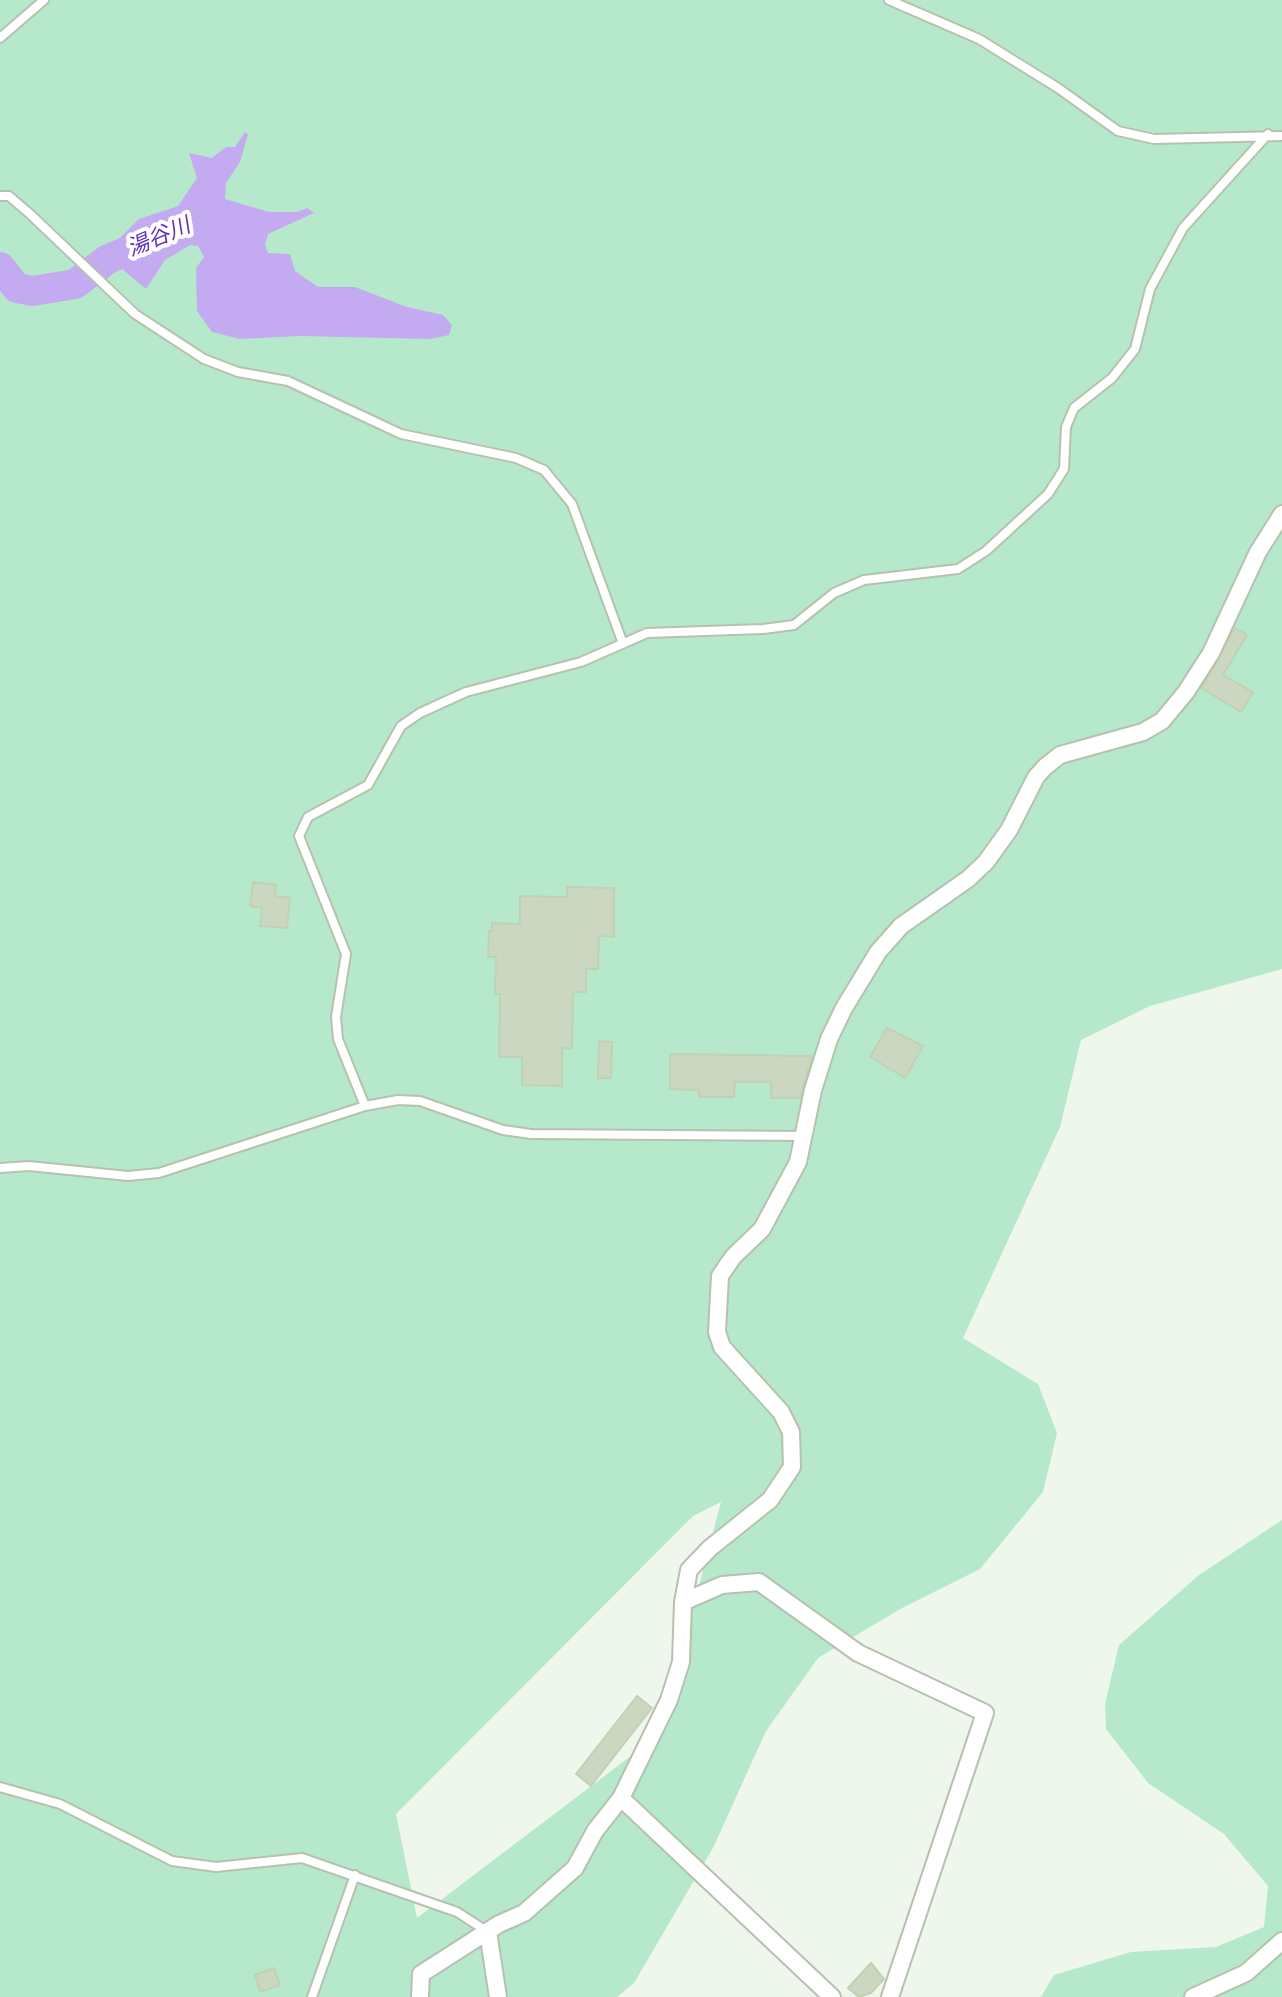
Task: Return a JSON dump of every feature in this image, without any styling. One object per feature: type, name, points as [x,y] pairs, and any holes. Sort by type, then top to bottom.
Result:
[{"type":"street","points":[[420,1997],[421,1974],[524,1913],[575,1868],[595,1831],[621,1798],[669,1700],[681,1662],[683,1602],[689,1570],[710,1548],[770,1500],[792,1467],[791,1432],[781,1412],[722,1347],[717,1332],[720,1276],[733,1257],[762,1229],[798,1162],[813,1090],[829,1039],[878,952],[901,926],[968,879],[986,862],[1009,830],[1036,777],[1045,767],[1060,755],[1143,732],[1162,721],[1211,653],[1258,552],[1282,514]]},
{"type":"street","points":[[683,1602],[722,1585],[759,1582],[858,1653],[985,1713],[890,1997]]},
{"type":"street","points":[[621,1798],[832,1997]]},
{"type":"street","points":[[488,1932],[498,1997]]},
{"type":"street","points":[[1193,1997],[1246,1973],[1282,1941]]},
{"type":"lane","points":[[0,38],[44,0]]},
{"type":"lane","points":[[889,0],[979,39],[1058,88],[1118,131],[1154,139],[1282,136]]},
{"type":"lane","points":[[365,1106],[338,1039],[336,1017],[346,954],[299,836],[308,817],[368,785],[401,726],[420,713],[466,692],[581,662],[622,641],[647,633],[794,625],[834,593],[864,580],[958,569],[986,551],[1048,494],[1064,469],[1066,427],[1074,408],[1112,378],[1135,349],[1150,289],[1183,228],[1268,134]]},
{"type":"lane","points":[[0,196],[9,196],[30,214],[135,314],[204,359],[238,372],[288,381],[401,434],[516,458],[544,470],[572,504],[622,641]]},
{"type":"lane","points":[[0,1168],[29,1166],[128,1176],[159,1173],[365,1106],[398,1100],[420,1101],[503,1130],[531,1134],[805,1136]]},
{"type":"lane","points":[[0,1787],[60,1804],[172,1861],[216,1867],[302,1858],[457,1912],[488,1932]]},
{"type":"lane","points":[[312,1997],[355,1875]]},
{"type":"green space","points":[[0,0],[1282,0],[1282,969],[1150,1006],[1081,1040],[1060,1127],[963,1338],[1038,1384],[1057,1433],[1043,1492],[980,1569],[902,1608],[818,1658],[766,1731],[713,1848],[634,1983],[617,1997],[0,1997]],"holes":[[[721,1502],[660,1734],[417,1918],[396,1814],[693,1516]]]},
{"type":"green space","points":[[1282,1520],[1282,1997],[1041,1997],[1054,1975],[1131,1952],[1216,1947],[1264,1927],[1268,1886],[1224,1834],[1148,1783],[1106,1729],[1105,1704],[1119,1645],[1199,1575]]},
{"type":"water","points":[[245,132],[248,134],[240,162],[226,183],[225,199],[269,212],[297,212],[307,208],[314,213],[268,234],[265,245],[268,253],[290,254],[295,271],[318,287],[355,287],[407,307],[443,315],[452,325],[449,335],[430,339],[300,336],[240,339],[212,332],[197,311],[196,268],[204,257],[198,246],[190,245],[165,260],[146,289],[114,262],[105,266],[98,260],[139,219],[178,206],[197,178],[189,153],[212,158],[226,147],[235,147]]},
{"type":"building","points":[[1235,628],[1247,635],[1223,675],[1253,692],[1241,712],[1201,688]]},
{"type":"building","points":[[253,882],[276,885],[275,896],[290,898],[287,928],[260,926],[262,908],[250,906]]},
{"type":"building","points":[[567,887],[614,888],[614,937],[599,936],[598,969],[586,969],[586,992],[573,992],[572,1048],[562,1048],[562,1086],[522,1085],[522,1057],[499,1057],[500,994],[495,994],[496,957],[488,957],[489,931],[492,931],[492,923],[520,924],[520,896],[567,897]]},
{"type":"building","points":[[887,1028],[923,1046],[905,1078],[870,1057]]},
{"type":"building","points":[[599,1041],[612,1042],[611,1078],[598,1078]]},
{"type":"building","points":[[670,1054],[812,1056],[800,1098],[771,1098],[771,1082],[735,1082],[734,1097],[699,1097],[699,1090],[670,1089]]},
{"type":"building","points":[[637,1696],[652,1708],[591,1786],[576,1774]]},
{"type":"building","points":[[871,1963],[884,1979],[871,1993],[859,1997],[848,1988]]},
{"type":"building","points":[[274,1968],[280,1985],[260,1992],[255,1975]]},
{"type":"waterway","name":"湯谷川","points":[[0,267],[17,288],[33,291],[75,284],[108,259],[137,247]]}]
